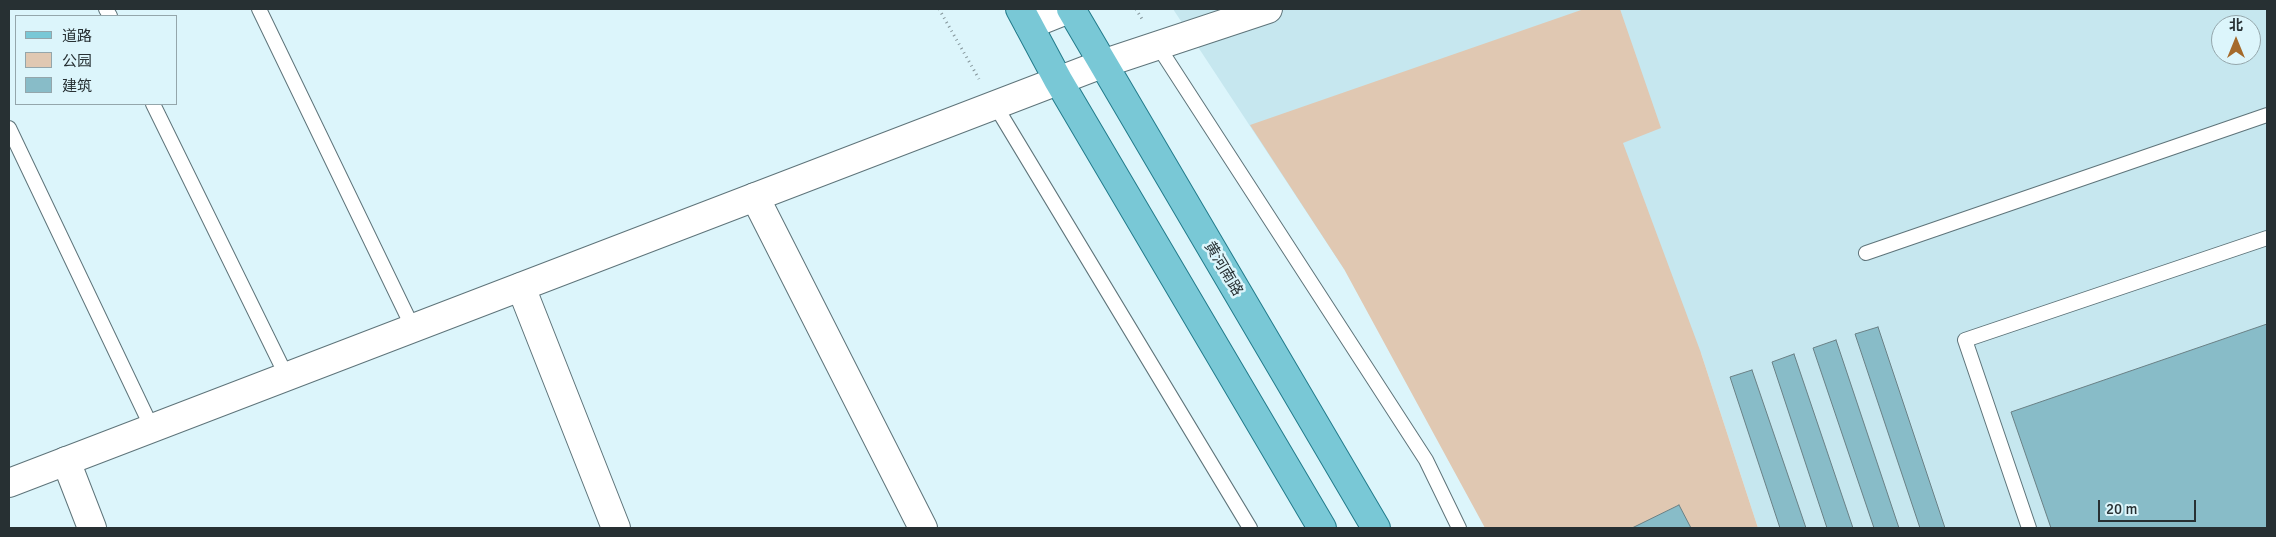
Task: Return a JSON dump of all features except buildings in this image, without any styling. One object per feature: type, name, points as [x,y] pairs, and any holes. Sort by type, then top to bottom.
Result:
[{"type":"main road","name":"黄河南路","points":[[1070,9],[1376,528]]},
{"type":"main road","points":[[1024,17],[1058,80],[1322,528]]},
{"type":"street","points":[[1024,17],[1070,9]]},
{"type":"street","points":[[9,483],[1058,80],[1268,9]]},
{"type":"street","points":[[755,197],[923,528]]},
{"type":"street","points":[[521,287],[616,528]]},
{"type":"street","points":[[66,461],[92,528]]},
{"type":"lane","points":[[259,9],[413,328]]},
{"type":"lane","points":[[1158,46],[1426,460],[1459,528]]},
{"type":"lane","points":[[153,105],[287,377]]},
{"type":"lane","points":[[995,105],[1250,528]]},
{"type":"lane","points":[[1866,254],[2267,115]]},
{"type":"lane","points":[[9,128],[152,428]]},
{"type":"lane","points":[[2029,528],[1965,340],[2267,238]]},
{"type":"path","points":[[939,9],[995,105]]},
{"type":"shaded area","points":[[1173,9],[2267,9],[2267,528],[1758,528],[1701,353],[1344,269]]},
{"type":"green space","points":[[1584,9],[1620,9],[1661,128],[1623,143],[1701,353],[1758,528],[1485,528],[1344,269],[1250,125]]}]
